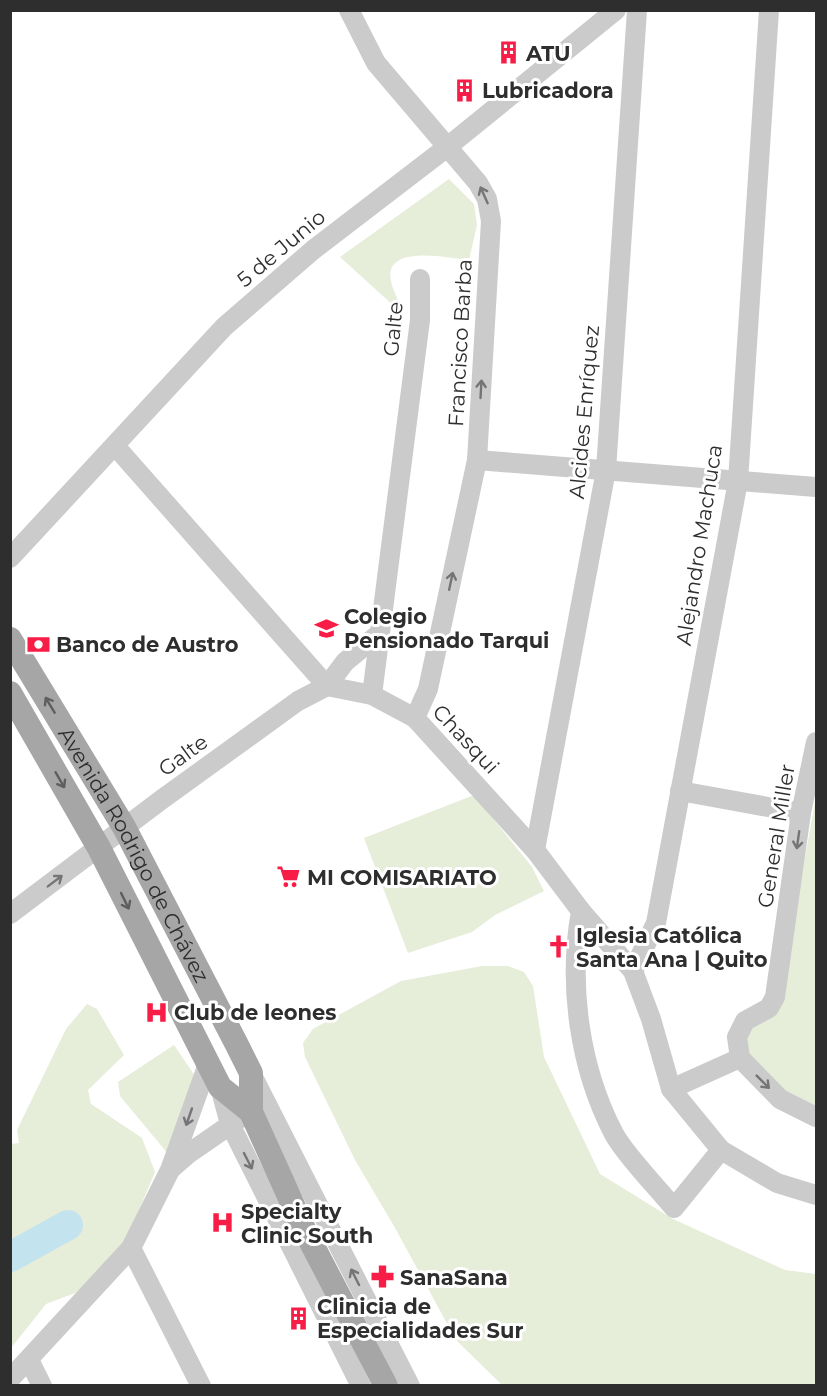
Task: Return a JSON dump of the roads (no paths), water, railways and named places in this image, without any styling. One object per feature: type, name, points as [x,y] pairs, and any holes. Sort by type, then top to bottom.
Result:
[{"type":"main road","name":"Avenida Rodrigo de Chávez","points":[[10,639],[124,827],[251,1073],[251,1112],[302,1225],[386,1386]]},
{"type":"main road","name":"Avenida Rodrigo de Chávez","points":[[10,693],[99,848],[220,1088],[251,1112]]},
{"type":"street","name":"Francisco Barba","points":[[349,10],[376,63],[478,183],[487,199],[491,221],[477,460],[428,689],[415,718]]},
{"type":"street","name":"5 de Junio","points":[[10,558],[116,447],[224,327],[313,250],[446,148],[616,10]]},
{"type":"street","name":"Alcides Enríquez","points":[[535,850],[606,470],[638,10]]},
{"type":"street","name":"Alejandro Machuca","points":[[633,971],[656,923],[738,480],[769,10]]},
{"type":"street","name":"Galte","points":[[372,695],[420,320],[420,279]]},
{"type":"street","points":[[116,447],[327,686]]},
{"type":"street","points":[[477,460],[816,487]]},
{"type":"street","name":"Galte","points":[[10,914],[124,827],[298,701],[327,686],[345,662],[380,633]]},
{"type":"street","name":"Chasqui","points":[[327,686],[372,695],[415,718],[535,850],[581,911],[633,971]]},
{"type":"street","name":"General Miller","points":[[740,1058],[737,1037],[745,1021],[769,1008],[775,997],[801,813],[816,742]]},
{"type":"street","points":[[680,791],[801,813]]},
{"type":"street","points":[[581,911],[574,959],[580,1021],[591,1079],[614,1135],[674,1208],[721,1150]]},
{"type":"street","points":[[633,971],[651,1019],[671,1089],[721,1150],[777,1183],[816,1195]]},
{"type":"street","points":[[671,1089],[740,1058],[780,1099],[816,1117]]},
{"type":"street","points":[[10,1379],[131,1248],[171,1170],[208,1064]]},
{"type":"street","name":"Avenida Rodrigo de Chávez","points":[[251,1073],[410,1386]]},
{"type":"street","name":"Avenida Rodrigo de Chávez","points":[[220,1088],[230,1124],[361,1386]]},
{"type":"street","points":[[171,1170],[230,1124],[251,1112]]},
{"type":"street","points":[[131,1248],[201,1386]]},
{"type":"street","points":[[29,1359],[42,1386]]},
{"type":"waterway","points":[[10,1257],[68,1225]]},
{"type":"place","name":"ATU","points":[[508,53]]},
{"type":"place","name":"Lubricadora","points":[[464,90]]},
{"type":"place","name":"Colegio Pensionado Tarqui","points":[[326,628]]},
{"type":"place","name":"Banco de Austro","points":[[38,644]]},
{"type":"place","name":"MI COMISARIATO","points":[[289,877]]},
{"type":"place","name":"Iglesia Católica Santa Ana | Quito","points":[[558,947]]},
{"type":"place","name":"Club de leones","points":[[156,1012]]},
{"type":"place","name":"Specialty Clinic South","points":[[223,1223]]},
{"type":"place","name":"SanaSana","points":[[382,1277]]},
{"type":"place","name":"Clinicia de Especialidades Sur","points":[[299,1318]]}]
